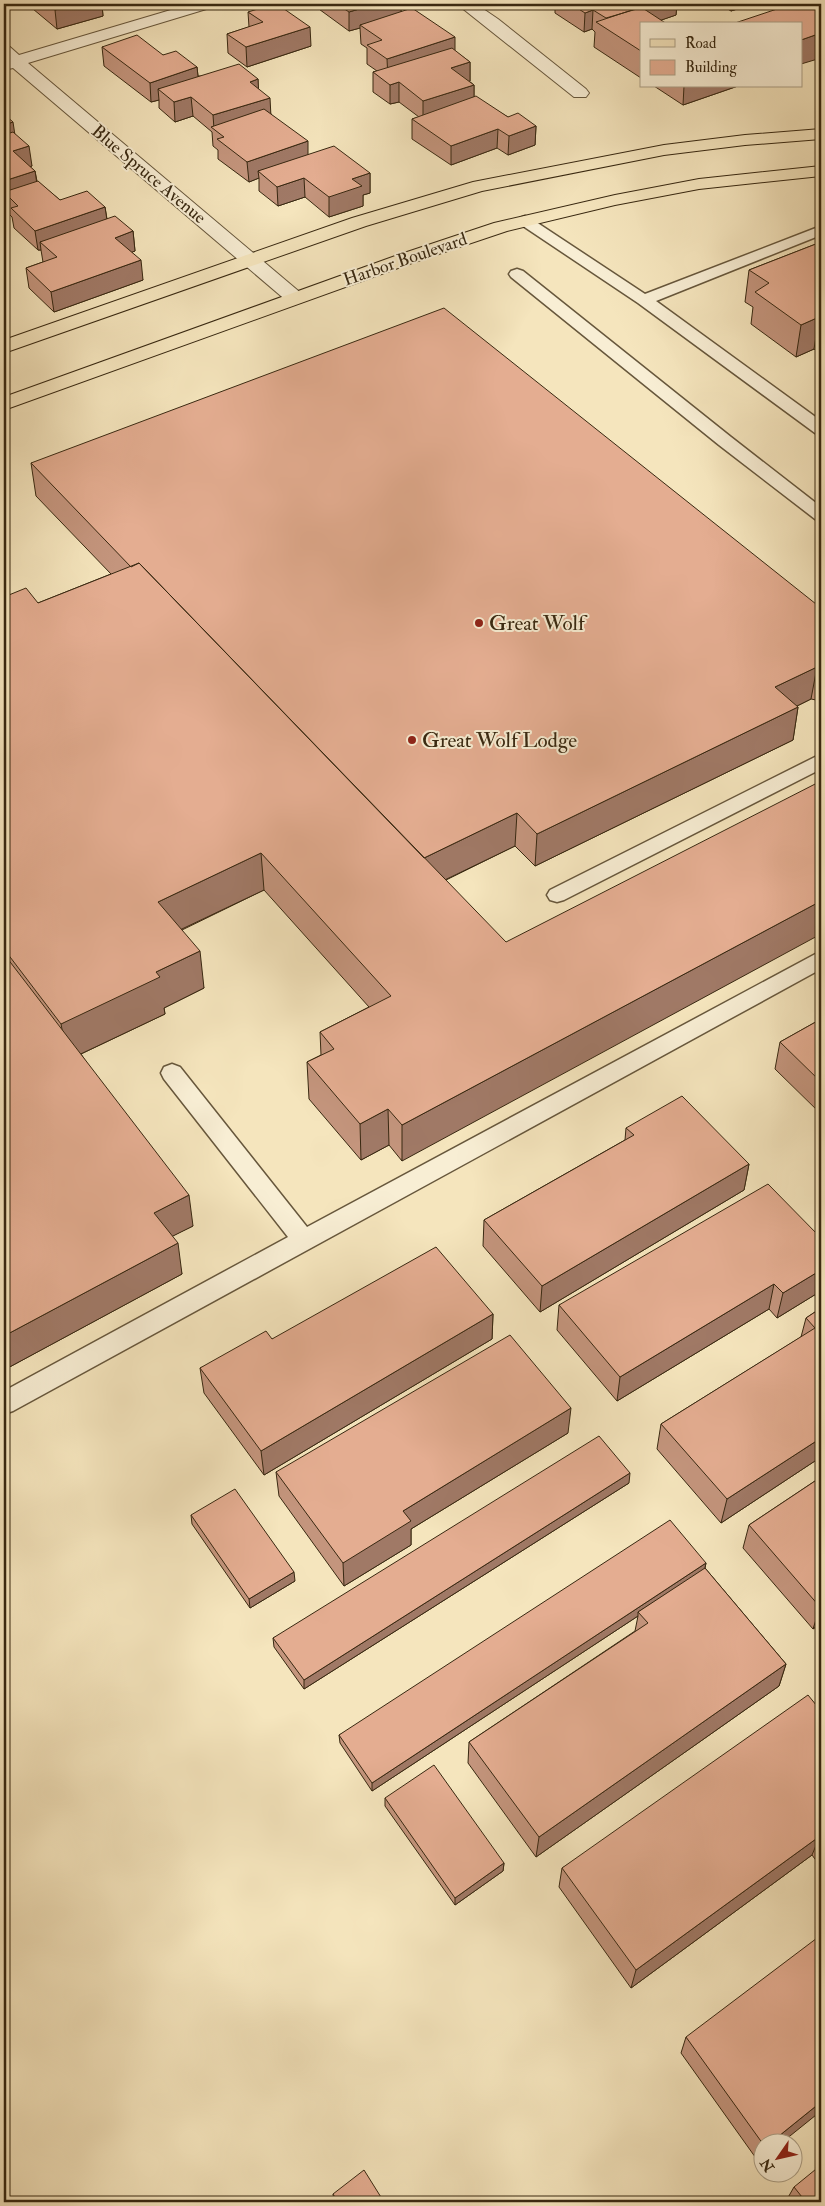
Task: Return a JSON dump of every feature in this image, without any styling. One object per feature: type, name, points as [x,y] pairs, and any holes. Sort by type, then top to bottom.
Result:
[{"type":"main road","points":[[4,348],[359,222],[479,186],[664,150],[745,140],[821,134]]},
{"type":"main road","name":"Harbor Boulevard","points":[[4,404],[469,237],[616,200],[699,184],[821,171]]},
{"type":"street","points":[[8,59],[207,4]]},
{"type":"street","points":[[464,4],[492,22],[580,93]]},
{"type":"street","name":"Blue Spruce Avenue","points":[[8,59],[295,298]]},
{"type":"lane","points":[[525,222],[644,300],[821,429]]},
{"type":"lane","points":[[644,300],[821,230]]},
{"type":"lane","points":[[517,274],[725,441],[821,515]]},
{"type":"lane","points":[[557,895],[821,761]]},
{"type":"lane","points":[[4,1403],[821,959]]},
{"type":"lane","points":[[172,1073],[304,1240]]},
{"type":"building","points":[[47,4],[78,4],[55,10]]},
{"type":"building","points":[[277,4],[310,27],[246,47],[227,34],[263,22],[248,12]]},
{"type":"building","points":[[337,4],[376,4],[349,12]]},
{"type":"building","points":[[571,4],[654,4],[606,18],[593,10],[585,13]]},
{"type":"building","points":[[792,4],[821,4],[821,33],[802,40],[802,22],[738,22]]},
{"type":"building","points":[[641,7],[664,22],[640,22],[640,50],[596,22]]},
{"type":"building","points":[[412,8],[455,37],[387,59],[367,45],[382,40],[360,25]]},
{"type":"building","points":[[137,35],[163,55],[176,51],[197,67],[150,83],[102,47]]},
{"type":"building","points":[[452,48],[470,62],[451,68],[474,85],[423,101],[399,82],[390,85],[373,72]]},
{"type":"building","points":[[239,64],[258,79],[250,82],[270,98],[213,115],[191,97],[174,102],[158,89]]},
{"type":"building","points":[[476,96],[508,117],[518,113],[536,126],[509,136],[498,129],[451,146],[412,119]]},
{"type":"building","points":[[264,109],[308,141],[247,162],[217,139],[224,137],[211,127]]},
{"type":"building","points":[[4,114],[13,122],[4,125]]},
{"type":"building","points":[[13,132],[29,146],[13,151],[35,171],[4,181],[4,135]]},
{"type":"building","points":[[334,146],[370,173],[352,179],[362,186],[329,197],[304,178],[277,187],[258,171]]},
{"type":"building","points":[[38,181],[60,200],[87,191],[105,207],[35,231],[11,208],[18,206],[4,192]]},
{"type":"building","points":[[115,216],[133,231],[115,238],[141,260],[51,292],[26,268],[57,257],[40,242]]},
{"type":"building","points":[[821,242],[821,319],[819,317],[801,325],[755,292],[769,283],[749,270]]},
{"type":"building","name":"Great Wolf","points":[[444,308],[821,608],[821,667],[817,667],[775,687],[798,707],[537,834],[517,813],[424,858],[139,563],[131,567],[31,463]]},
{"type":"building","points":[[139,563],[506,942],[821,781],[821,901],[402,1125],[388,1109],[360,1124],[307,1062],[334,1049],[320,1032],[391,996],[261,853],[158,902],[200,951],[156,972],[160,977],[61,1024],[4,949],[4,597],[26,588],[38,603]]},
{"type":"building","points":[[4,954],[189,1195],[154,1213],[178,1243],[4,1336]]},
{"type":"building","points":[[821,1019],[821,1082],[780,1042]]},
{"type":"building","points":[[682,1096],[749,1164],[542,1286],[484,1220],[634,1135],[626,1128]]},
{"type":"building","points":[[768,1184],[821,1238],[821,1270],[783,1293],[774,1284],[620,1377],[559,1305]]},
{"type":"building","points":[[436,1247],[493,1314],[261,1451],[200,1368],[266,1331],[272,1339]]},
{"type":"building","points":[[821,1308],[821,1438],[727,1499],[661,1424],[815,1328],[806,1318]]},
{"type":"building","points":[[510,1335],[571,1408],[403,1511],[411,1521],[343,1563],[276,1472]]},
{"type":"building","points":[[599,1436],[630,1473],[304,1680],[273,1638]]},
{"type":"building","points":[[821,1477],[821,1606],[820,1607],[749,1525]]},
{"type":"building","points":[[235,1489],[294,1572],[249,1599],[191,1515]]},
{"type":"building","points":[[670,1520],[706,1563],[372,1783],[339,1735]]},
{"type":"building","points":[[705,1568],[786,1664],[539,1837],[469,1742],[648,1623],[638,1612]]},
{"type":"building","points":[[808,1695],[821,1711],[821,1837],[636,1970],[562,1868]]},
{"type":"building","points":[[434,1765],[504,1863],[455,1898],[385,1798]]},
{"type":"building","points":[[821,1935],[821,2102],[781,2134],[756,2134],[686,2037]]},
{"type":"building","points":[[821,2165],[821,2202],[806,2202],[794,2187],[798,2184],[802,2184],[802,2180]]},
{"type":"building","points":[[364,2170],[384,2202],[338,2202],[333,2194]]},
{"type":"place","name":"Great Wolf","points":[[479,623]]},
{"type":"place","name":"Great Wolf Lodge","points":[[412,740]]}]
